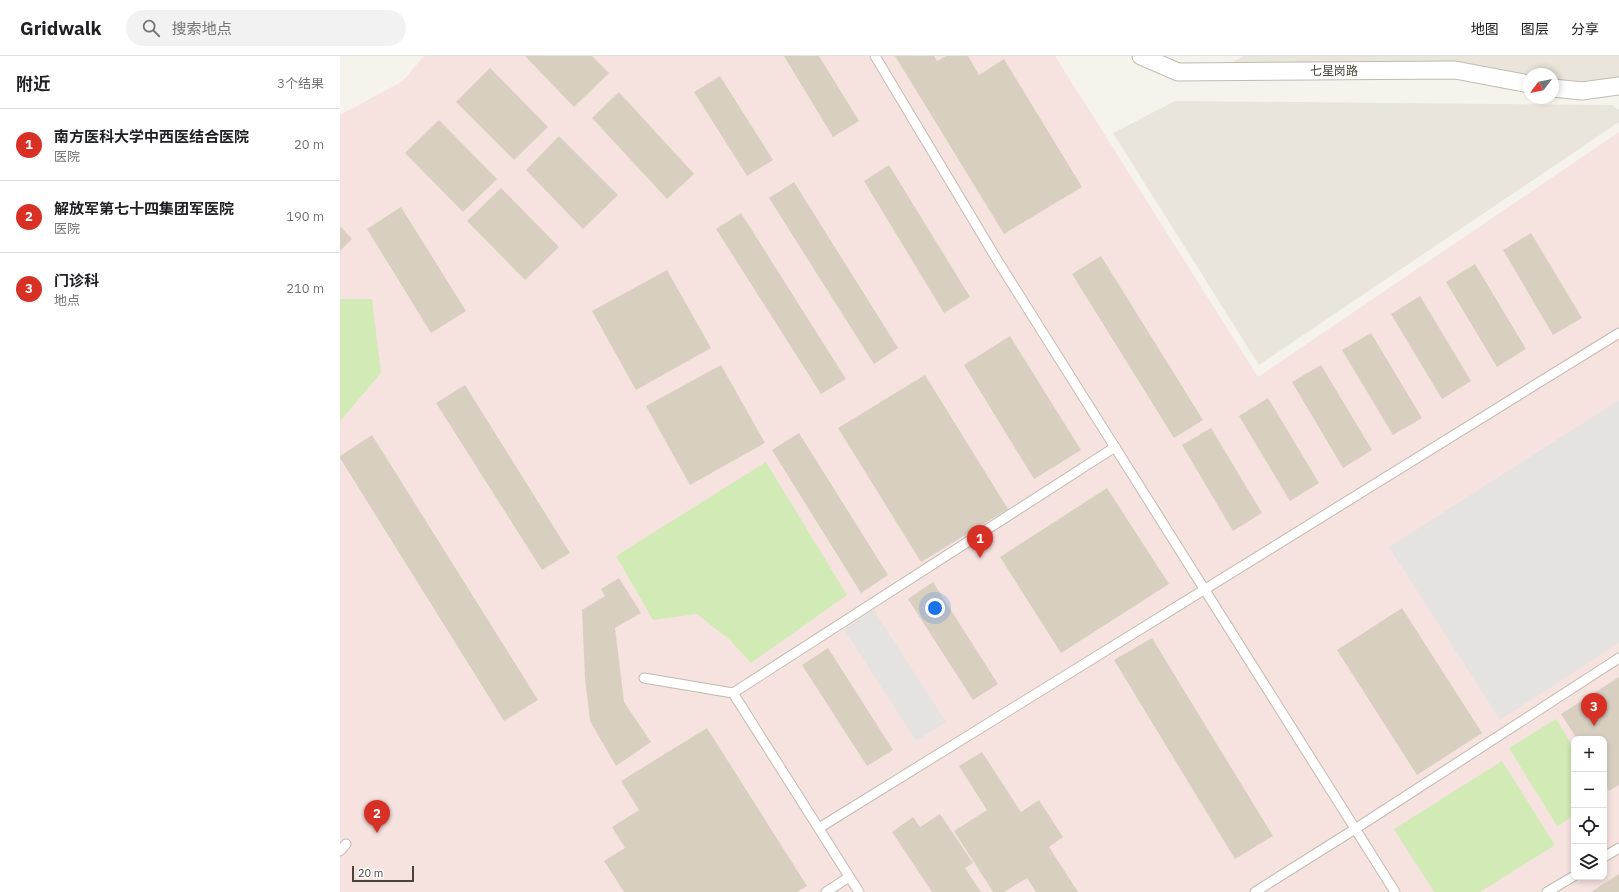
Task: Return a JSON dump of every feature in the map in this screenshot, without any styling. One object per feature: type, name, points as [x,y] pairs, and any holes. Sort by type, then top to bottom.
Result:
[{"type":"street","name":"七星岗路","points":[[1141,56],[1178,72],[1455,70],[1523,83]]},
{"type":"street","points":[[1559,89],[1582,92],[1619,86]]},
{"type":"lane","points":[[875,56],[995,256],[1395,892]]},
{"type":"lane","points":[[819,828],[1619,333]]},
{"type":"lane","points":[[644,678],[733,693],[1115,447]]},
{"type":"lane","points":[[1254,892],[1355,829],[1619,658]]},
{"type":"lane","points":[[733,693],[859,892]]},
{"type":"lane","points":[[1607,855],[1619,848]]},
{"type":"lane","points":[[826,892],[849,877]]},
{"type":"lane","points":[[1547,892],[1571,878]]},
{"type":"shaded area","points":[[424,56],[1055,56],[1258,377],[1619,132],[1619,892],[340,892],[340,115],[403,81]]},
{"type":"shaded area","points":[[1244,56],[1619,56],[1619,81],[1581,88],[1559,84],[1559,68],[1523,68],[1523,79],[1227,65]]},
{"type":"shaded area","points":[[1175,101],[1612,105],[1619,110],[1619,122],[1259,365],[1113,133]]},
{"type":"shaded area","points":[[1619,400],[1619,643],[1500,720],[1389,547]]},
{"type":"shaded area","points":[[874,610],[946,722],[916,741],[844,629]]},
{"type":"green space","points":[[340,299],[372,299],[381,373],[340,421]]},
{"type":"green space","points":[[766,462],[847,595],[751,663],[730,640],[697,614],[653,620],[616,556]]},
{"type":"green space","points":[[1556,719],[1571,743],[1571,818],[1557,826],[1509,748]]},
{"type":"green space","points":[[1502,761],[1555,845],[1480,892],[1434,892],[1394,829]]},
{"type":"building","points":[[525,56],[592,56],[609,73],[574,107]]},
{"type":"building","points":[[784,56],[819,56],[859,121],[833,137]]},
{"type":"building","points":[[895,56],[934,56],[937,61],[946,56],[968,56],[979,75],[1004,59],[1082,187],[1004,234]]},
{"type":"building","points":[[490,68],[548,127],[514,160],[456,102]]},
{"type":"building","points":[[720,76],[773,160],[747,176],[694,92]]},
{"type":"building","points":[[619,92],[694,174],[667,199],[592,118]]},
{"type":"building","points":[[439,120],[497,179],[463,212],[405,153]]},
{"type":"building","points":[[559,136],[618,195],[583,229],[526,170]]},
{"type":"building","points":[[889,165],[970,297],[944,313],[864,181]]},
{"type":"building","points":[[794,182],[898,348],[874,364],[769,198]]},
{"type":"building","points":[[501,188],[559,247],[525,280],[467,221]]},
{"type":"building","points":[[401,207],[466,311],[431,333],[367,229]]},
{"type":"building","points":[[741,213],[846,379],[821,394],[716,229]]},
{"type":"building","points":[[340,226],[352,239],[340,251]]},
{"type":"building","points":[[1531,233],[1582,318],[1553,335],[1503,250]]},
{"type":"building","points":[[1101,256],[1203,420],[1174,438],[1072,274]]},
{"type":"building","points":[[1475,264],[1526,349],[1497,367],[1446,282]]},
{"type":"building","points":[[667,270],[711,348],[636,390],[592,311]]},
{"type":"building","points":[[1420,296],[1471,381],[1442,399],[1391,314]]},
{"type":"building","points":[[1371,333],[1422,418],[1393,435],[1342,350]]},
{"type":"building","points":[[1010,336],[1081,450],[1034,479],[964,365]]},
{"type":"building","points":[[721,365],[765,443],[690,485],[646,406]]},
{"type":"building","points":[[1321,365],[1372,450],[1343,468],[1292,382]]},
{"type":"building","points":[[925,375],[1008,509],[921,562],[838,428]]},
{"type":"building","points":[[465,385],[570,553],[542,570],[436,403]]},
{"type":"building","points":[[1268,398],[1319,483],[1290,501],[1239,416]]},
{"type":"building","points":[[1211,428],[1262,513],[1233,531],[1182,445]]},
{"type":"building","points":[[799,433],[888,575],[861,593],[772,450]]},
{"type":"building","points":[[372,435],[538,700],[504,721],[340,458],[340,456]]},
{"type":"building","points":[[1107,488],[1169,584],[1061,653],[1000,557]]},
{"type":"building","points":[[619,578],[641,613],[615,628],[624,702],[651,742],[616,766],[590,721],[585,678],[582,610],[605,596],[601,589]]},
{"type":"building","points":[[933,582],[998,684],[973,700],[908,599]]},
{"type":"building","points":[[1402,608],[1482,733],[1417,775],[1337,650]]},
{"type":"building","points":[[1152,638],[1273,836],[1235,859],[1114,660]]},
{"type":"building","points":[[828,648],[893,750],[867,766],[802,665]]},
{"type":"building","points":[[1619,677],[1619,785],[1609,791],[1607,788],[1607,736],[1575,736],[1561,714]]},
{"type":"building","points":[[707,728],[807,886],[797,892],[624,892],[604,861],[625,848],[612,827],[639,810],[621,781]]},
{"type":"building","points":[[982,752],[1021,812],[1039,800],[1063,837],[1049,847],[1078,892],[1036,892],[1027,878],[1004,892],[993,892],[954,831],[987,810],[959,766]]},
{"type":"building","points":[[940,814],[973,863],[965,868],[981,892],[932,892],[892,832],[913,817],[920,827]]},
{"type":"building","points":[[1619,874],[1619,892],[1591,892]]},
{"type":"place","name":"南方医科大学中西医结合医院","points":[[980,558]]},
{"type":"place","name":"门诊科","points":[[1594,726]]},
{"type":"place","name":"解放军第七十四集团军医院","points":[[377,833]]}]
